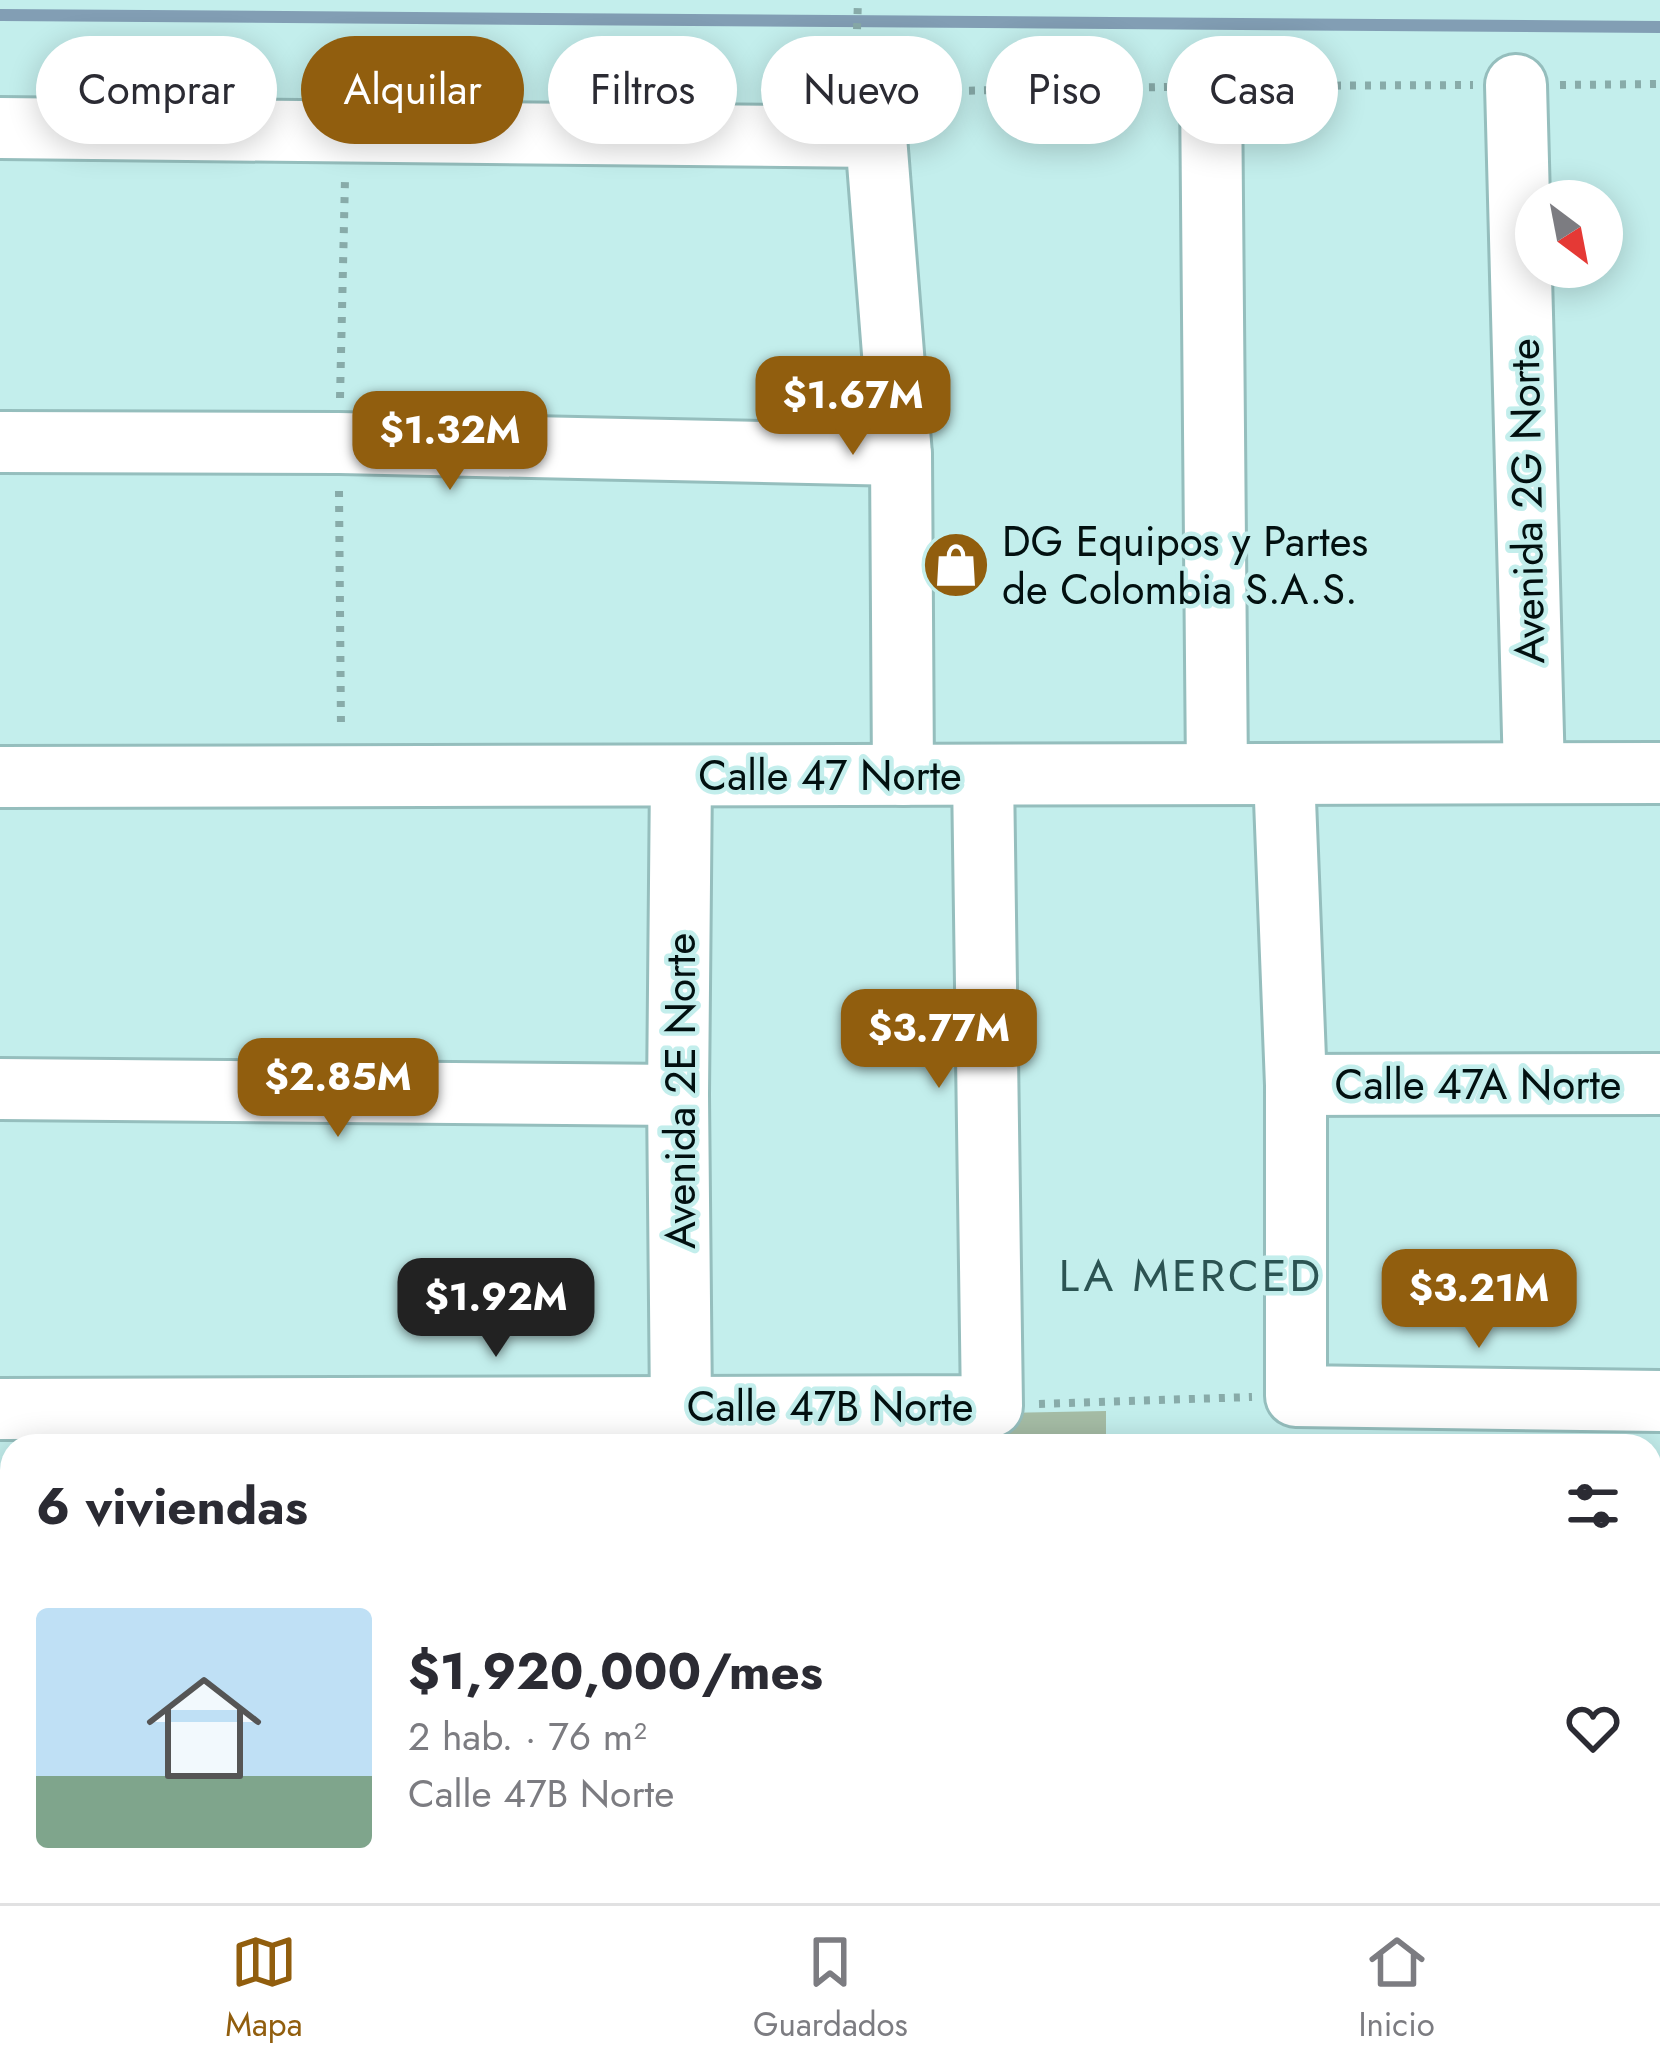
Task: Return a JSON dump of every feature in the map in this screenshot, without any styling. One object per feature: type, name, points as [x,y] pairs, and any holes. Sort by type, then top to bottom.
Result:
[{"type":"street","name":"Avenida 2G Norte","points":[[1516,85],[1534,773]]},
{"type":"street","points":[[0,128],[876,137],[901,454],[903,775]]},
{"type":"street","points":[[1211,144],[1217,774]]},
{"type":"street","points":[[0,442],[362,443],[901,454]]},
{"type":"street","name":"Calle 47 Norte","points":[[0,777],[1660,773]]},
{"type":"street","points":[[1284,774],[1296,1084],[1296,1396],[1660,1401]]},
{"type":"street","points":[[983,775],[992,1406]]},
{"type":"street","name":"Avenida 2E Norte","points":[[681,1407],[682,776]]},
{"type":"street","name":"Calle 47A Norte","points":[[1296,1084],[1660,1084]]},
{"type":"street","points":[[0,1090],[678,1095]]},
{"type":"street","name":"Calle 47B Norte","points":[[0,1409],[681,1407],[774,1427],[992,1406]]},
{"type":"path","points":[[856,36],[857,1]]},
{"type":"path","name":"Calle 47B Norte","points":[[992,1406],[1296,1396]]},
{"type":"green space","points":[[1106,1411],[1106,1434],[783,1434],[783,1417]]},
{"type":"waterway","points":[[0,15],[1660,27]]},
{"type":"place","name":"DG Equipos y Partes de Colombia S.A.S.","points":[[956,565]]},
{"type":"district","name":"LA MERCED","points":[[1191,1275]]}]
